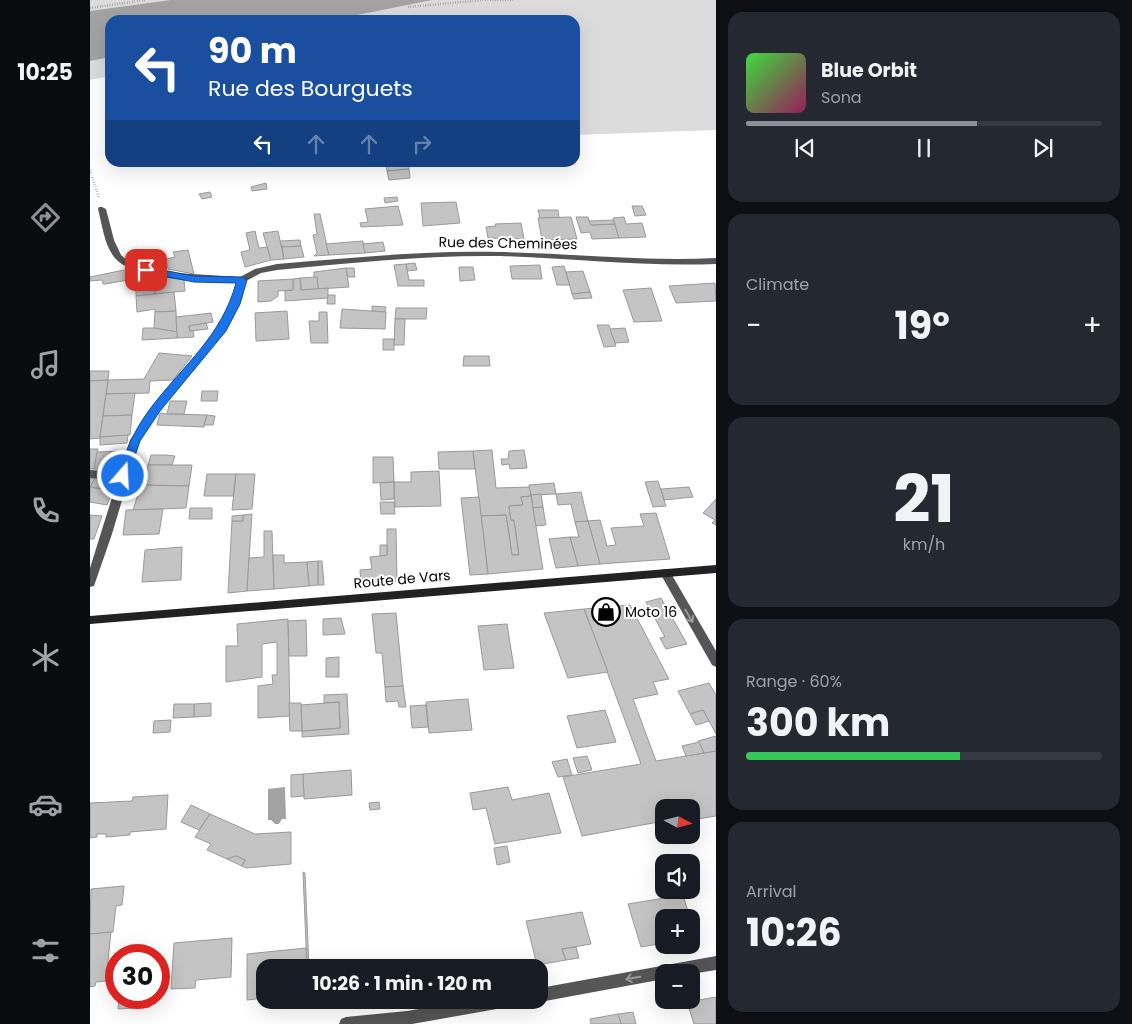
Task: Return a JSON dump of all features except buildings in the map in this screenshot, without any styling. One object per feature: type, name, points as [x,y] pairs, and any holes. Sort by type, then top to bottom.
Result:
[{"type":"main road","name":"Route de Vars","points":[[90,620],[716,569]]},
{"type":"street","points":[[90,584],[135,440],[156,408],[221,331],[236,304],[242,280],[194,279],[146,270],[122,262],[117,256],[102,209]]},
{"type":"street","name":"Rue des Cheminées","points":[[242,280],[258,271],[277,267],[452,254],[501,254],[648,263],[716,261]]},
{"type":"street","points":[[90,474],[123,476]]},
{"type":"street","points":[[665,574],[716,662]]},
{"type":"street","points":[[548,993],[716,963]]},
{"type":"street","points":[[346,1024],[407,1018],[458,1009]]},
{"type":"path","points":[[90,8],[145,0]]},
{"type":"path","points":[[408,7],[483,0],[515,0]]},
{"type":"path","points":[[90,170],[102,209]]},
{"type":"shaded area","points":[[90,0],[716,0],[716,130],[580,135],[580,15],[105,15],[105,77],[90,80]]},
{"type":"shaded area","points":[[171,0],[432,0],[357,15],[105,15],[105,58],[90,61],[90,11]]},
{"type":"shaded area","points":[[285,787],[286,819],[282,819],[279,824],[275,824],[268,820],[268,789]]},
{"type":"place","name":"Moto 16","points":[[606,612]]},
{"type":"route","points":[[123,476],[135,440],[156,408],[221,331],[236,304],[242,280],[194,279],[146,270]]}]
